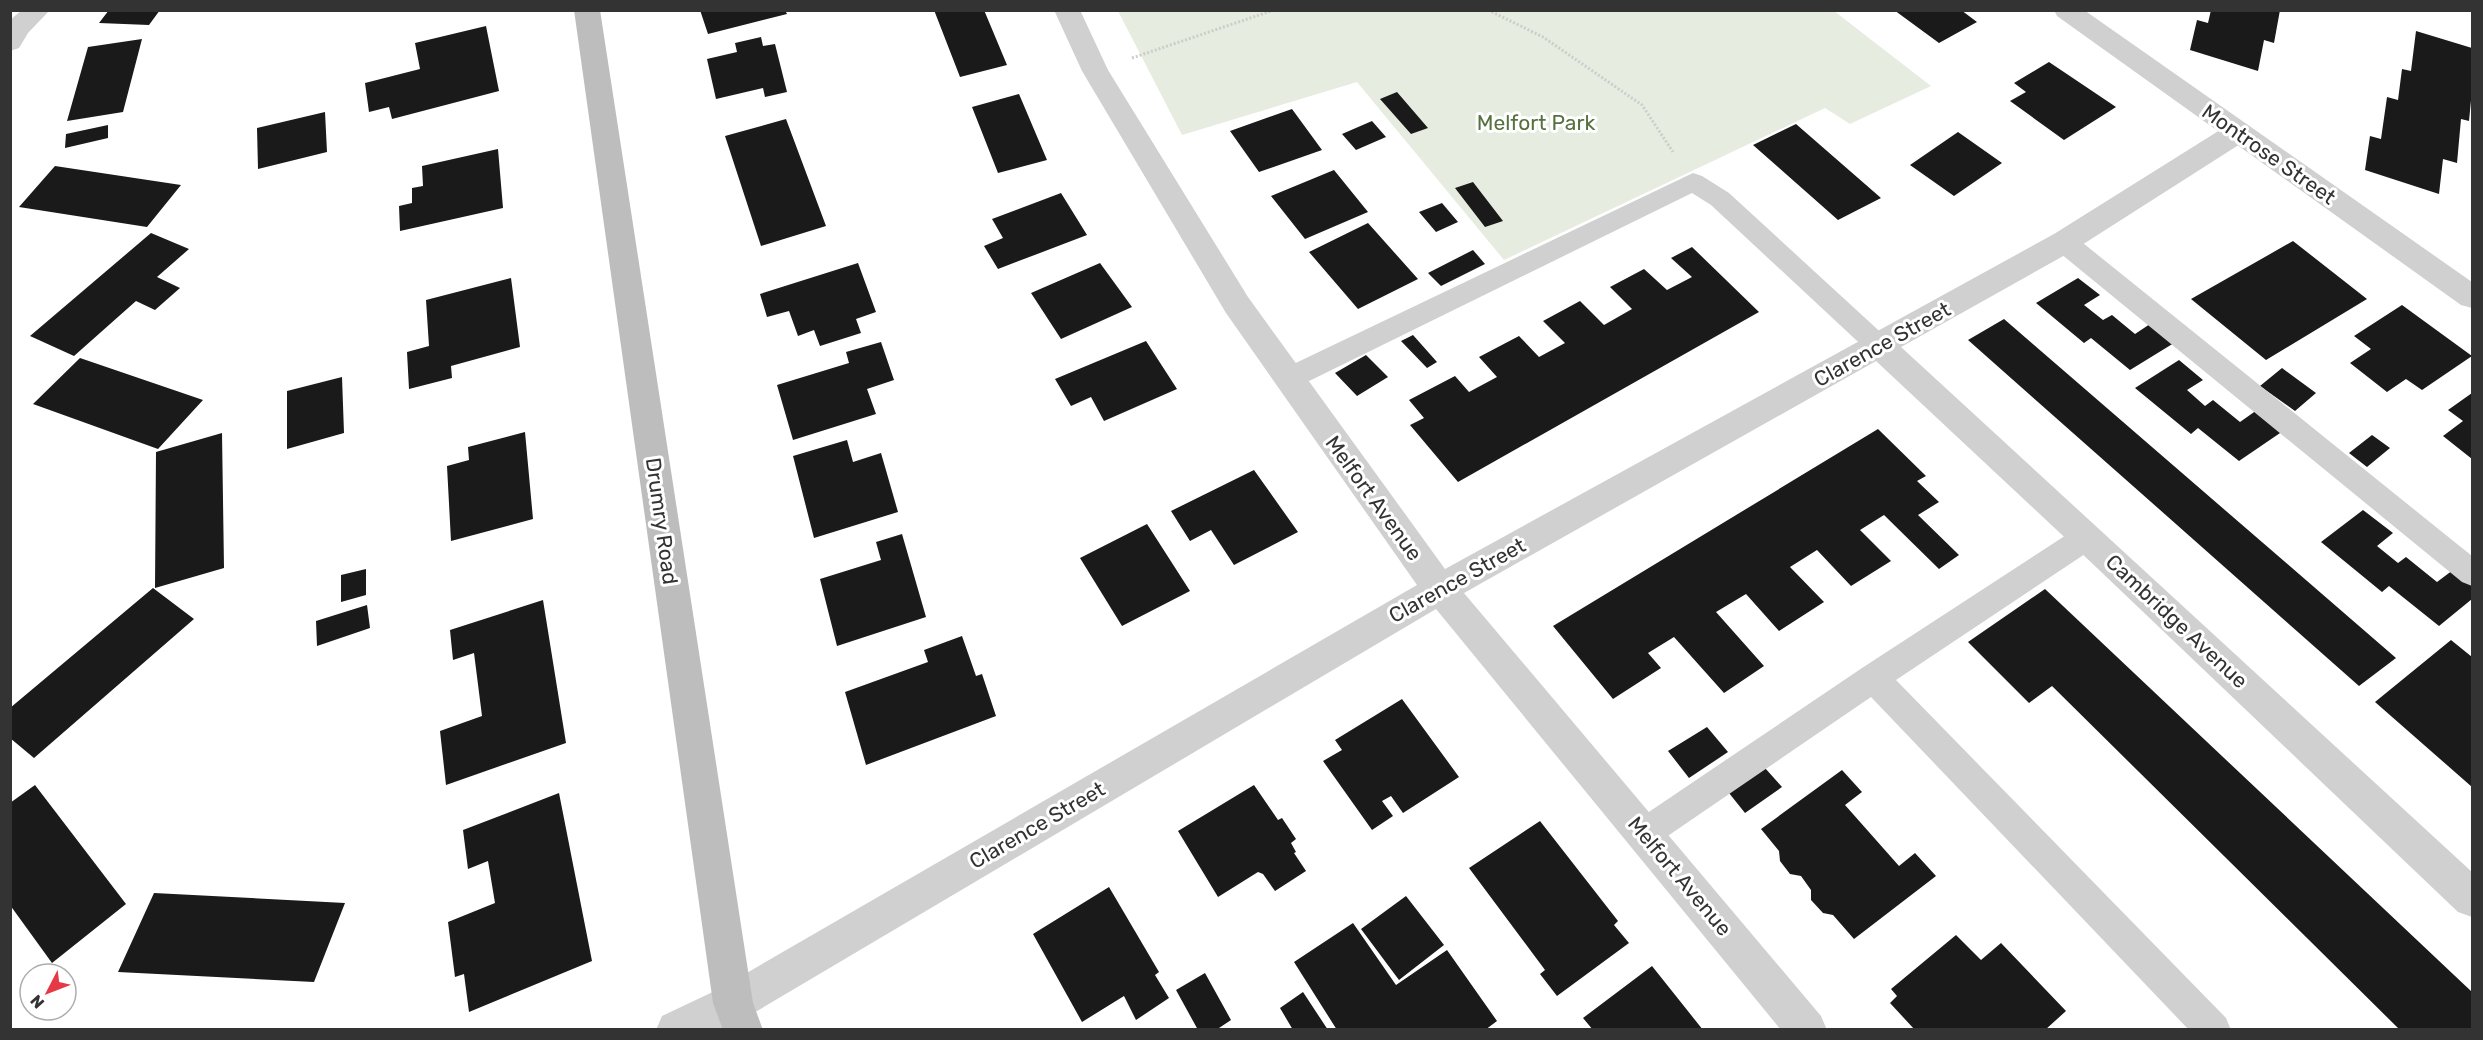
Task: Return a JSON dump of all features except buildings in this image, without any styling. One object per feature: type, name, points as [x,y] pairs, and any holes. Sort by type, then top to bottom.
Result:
[{"type":"main road","name":"Drumry Road","points":[[587,10],[738,1016]]},
{"type":"street","points":[[10,42],[19,27],[38,10]]},
{"type":"street","name":"Melfort Avenue","points":[[1067,10],[1095,71],[1237,305],[1440,589],[1807,1029]]},
{"type":"street","name":"Montrose Street","points":[[2066,10],[2472,297]]},
{"type":"street","name":"Clarence Street","points":[[676,1029],[738,1016],[1440,589],[2064,242],[2238,132]]},
{"type":"street","name":"Cambridge Avenue","points":[[1880,346],[2472,898]]},
{"type":"lane","points":[[1288,379],[1693,182],[1720,199],[1880,346]]},
{"type":"lane","points":[[2064,242],[2472,573]]},
{"type":"lane","points":[[1645,833],[1873,678],[2087,537]]},
{"type":"lane","points":[[1873,678],[2214,1029]]},
{"type":"path","points":[[1095,71],[1274,10]]},
{"type":"path","points":[[1488,10],[1542,37],[1642,105],[1693,182]]},
{"type":"green space","name":"Melfort Park","points":[[1118,11],[1834,11],[1931,86],[1850,124],[1825,108],[1504,260],[1357,82],[1182,135]]}]
